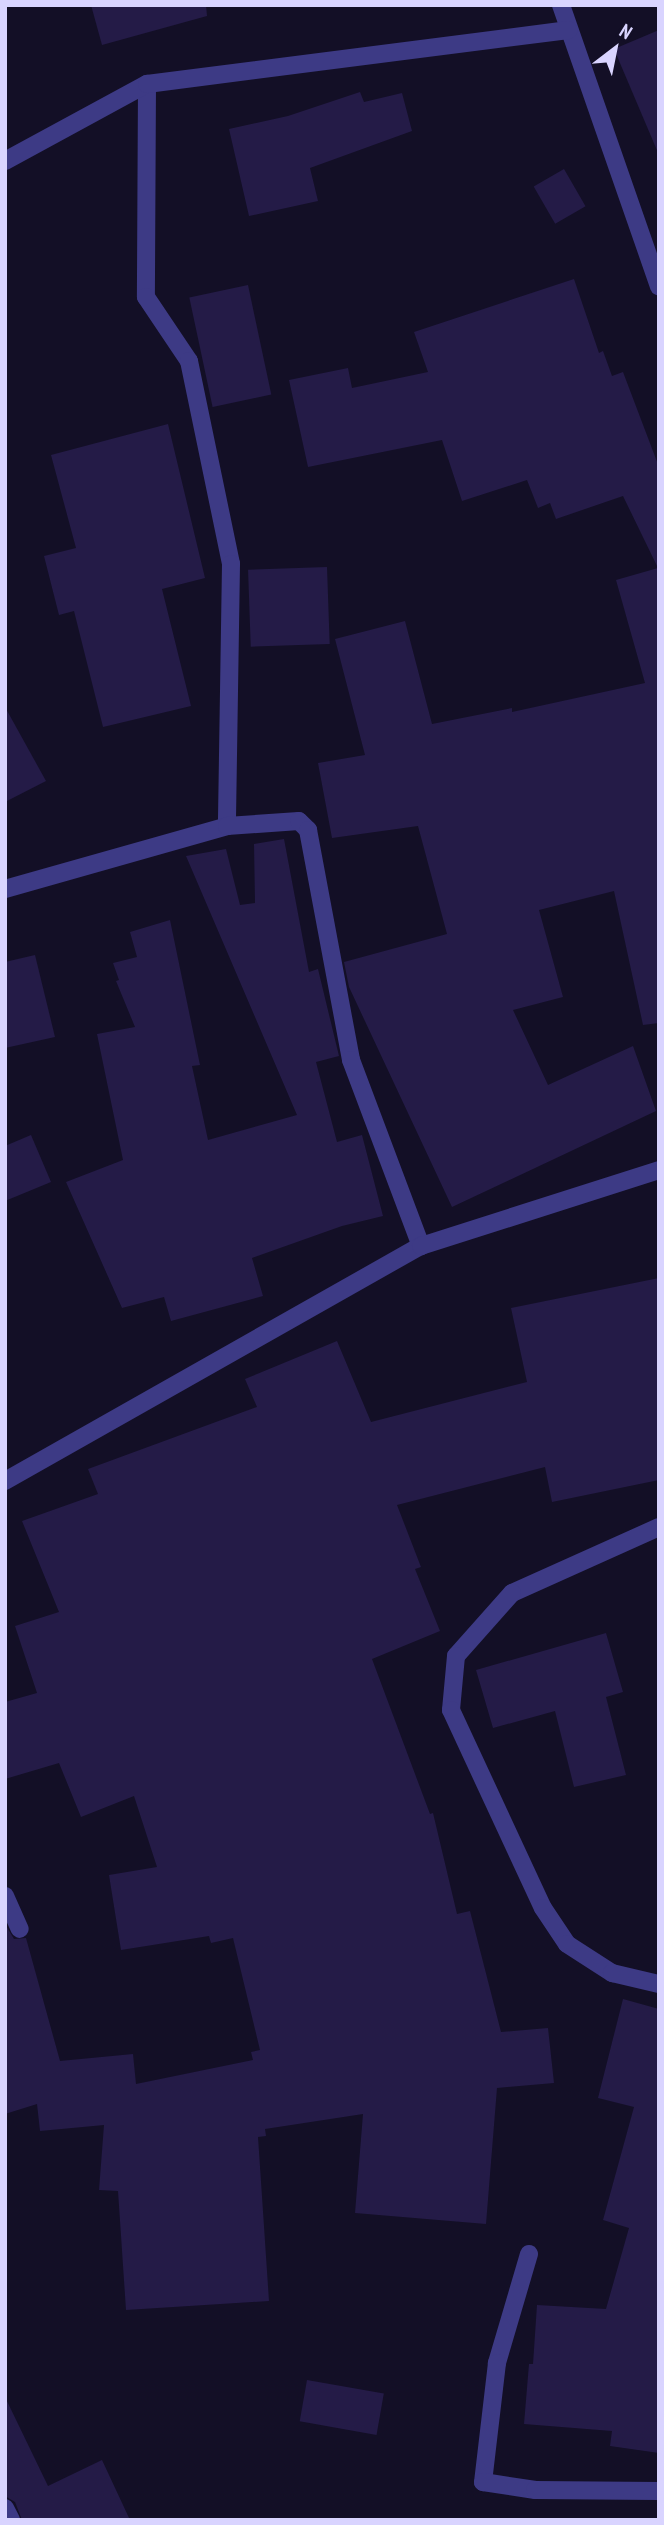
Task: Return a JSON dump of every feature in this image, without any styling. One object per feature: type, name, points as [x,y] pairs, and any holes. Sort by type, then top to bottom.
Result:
[{"type":"street","points":[[561,5],[659,286]]},
{"type":"street","points":[[5,162],[147,84],[569,30]]},
{"type":"street","points":[[147,84],[146,297],[189,361],[231,564],[228,826]]},
{"type":"street","points":[[5,888],[228,826],[299,821],[308,830],[351,1060],[421,1246]]},
{"type":"street","points":[[5,1481],[421,1246],[659,1170]]},
{"type":"street","points":[[659,1527],[512,1593],[456,1657],[451,1710],[544,1908],[567,1944],[612,1973],[659,1984]]},
{"type":"street","points":[[5,1896],[20,1929]]},
{"type":"street","points":[[529,2254],[497,2363],[483,2483],[535,2490],[659,2491]]},
{"type":"street","points":[[5,2508],[12,2520]]},
{"type":"building","points":[[91,5],[206,5],[207,16],[102,45]]},
{"type":"building","points":[[659,30],[659,155],[614,49]]},
{"type":"building","points":[[360,92],[364,102],[402,93],[412,131],[310,168],[318,201],[249,216],[229,129],[288,116]]},
{"type":"building","points":[[564,169],[586,206],[555,224],[534,187]]},
{"type":"building","points":[[574,279],[599,353],[603,351],[612,376],[623,372],[659,467],[659,1023],[643,1025],[614,891],[539,910],[563,997],[513,1010],[548,1085],[633,1046],[656,1111],[452,1207],[349,987],[344,962],[447,934],[418,826],[332,838],[318,763],[365,755],[335,639],[405,621],[432,724],[512,708],[512,712],[645,683],[616,580],[658,568],[623,496],[556,519],[550,503],[538,508],[527,480],[462,501],[442,440],[308,467],[289,380],[348,368],[352,388],[428,372],[414,332]]},
{"type":"building","points":[[248,285],[271,395],[213,407],[189,297]]},
{"type":"building","points":[[168,424],[205,578],[162,589],[191,706],[103,727],[74,611],[59,615],[44,556],[76,548],[51,455]]},
{"type":"building","points":[[327,567],[330,644],[251,647],[248,570]]},
{"type":"building","points":[[5,707],[46,781],[5,802]]},
{"type":"building","points":[[284,839],[309,972],[318,969],[339,1056],[316,1062],[337,1142],[362,1135],[383,1216],[342,1226],[252,1258],[263,1296],[171,1321],[164,1297],[122,1308],[66,1182],[123,1160],[97,1034],[135,1027],[116,981],[119,980],[113,963],[137,957],[130,932],[170,920],[200,1065],[192,1066],[208,1140],[297,1115],[186,856],[226,849],[240,905],[255,903],[254,844]]},
{"type":"building","points":[[35,955],[55,1037],[5,1048],[5,962]]},
{"type":"building","points":[[31,1135],[51,1182],[5,1201],[5,1146]]},
{"type":"building","points":[[659,1278],[659,1480],[552,1502],[545,1467],[397,1505],[421,1567],[415,1569],[440,1631],[372,1659],[430,1814],[433,1813],[457,1914],[470,1911],[501,2032],[548,2028],[554,2083],[497,2088],[486,2224],[355,2213],[363,2114],[265,2129],[266,2136],[258,2137],[269,2301],[126,2310],[118,2191],[99,2190],[104,2125],[40,2131],[37,2104],[5,2114],[5,1924],[14,1939],[26,1938],[60,2061],[133,2054],[136,2084],[253,2060],[251,2052],[260,2050],[233,1938],[211,1943],[209,1936],[121,1950],[109,1875],[157,1867],[134,1796],[81,1817],[59,1763],[5,1779],[5,1702],[37,1693],[15,1626],[59,1612],[22,1521],[98,1494],[88,1469],[257,1407],[245,1379],[337,1341],[371,1422],[527,1382],[511,1308]]},
{"type":"building","points":[[606,1633],[623,1692],[606,1697],[626,1775],[574,1787],[555,1711],[493,1728],[476,1670]]},
{"type":"building","points":[[623,1999],[659,2009],[659,2453],[610,2446],[612,2431],[524,2424],[529,2364],[533,2364],[537,2305],[606,2309],[629,2228],[603,2220],[634,2107],[598,2098]]},
{"type":"building","points":[[307,2380],[384,2394],[377,2435],[300,2421]]},
{"type":"building","points":[[5,2397],[48,2486],[102,2460],[130,2520],[22,2520],[15,2502],[5,2496]]}]
